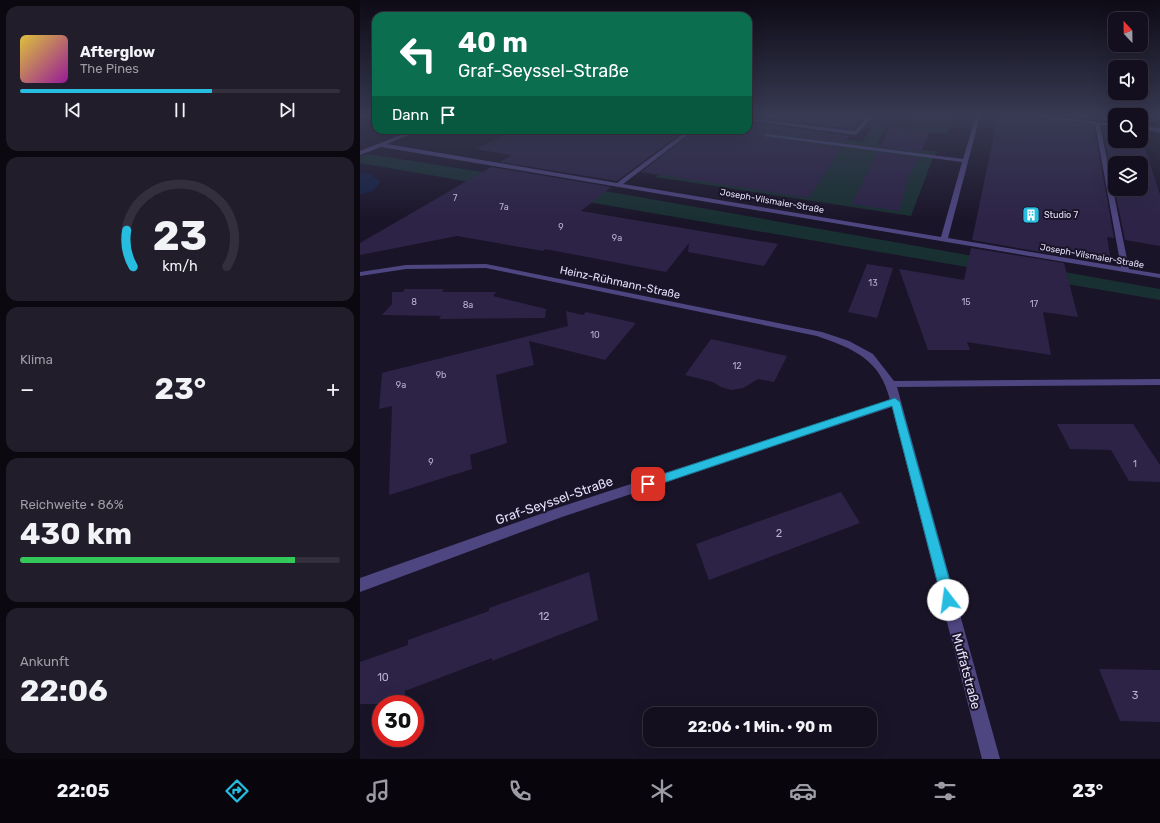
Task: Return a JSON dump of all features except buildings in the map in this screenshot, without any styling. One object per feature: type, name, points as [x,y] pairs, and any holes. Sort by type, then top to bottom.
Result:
[{"type":"street","name":"Joseph-Vilsmaier-Straße","points":[[420,151],[1160,276]]},
{"type":"street","points":[[619,184],[662,151]]},
{"type":"street","points":[[889,151],[965,161]]},
{"type":"street","points":[[944,240],[968,151]]},
{"type":"street","points":[[1103,151],[1126,271]]},
{"type":"street","name":"Heinz-Rühmann-Straße","points":[[360,274],[406,267],[486,266],[819,334],[846,343],[870,356]]},
{"type":"street","name":"Muffatstraße","points":[[870,356],[891,384],[991,759]]},
{"type":"street","points":[[891,384],[1160,382]]},
{"type":"street","name":"Graf-Seyssel-Straße","points":[[360,586],[560,512],[895,402]]},
{"type":"green space","points":[[685,151],[939,152],[934,155],[911,216],[655,177]]},
{"type":"green space","points":[[368,154],[611,192],[1160,289],[1160,300],[360,163],[360,156]]},
{"type":"water","points":[[360,173],[370,174],[381,182],[373,191],[360,194]]},
{"type":"place","name":"Studio 7","points":[[1031,215]]},
{"type":"route","points":[[648,484],[895,402],[948,600]]}]
